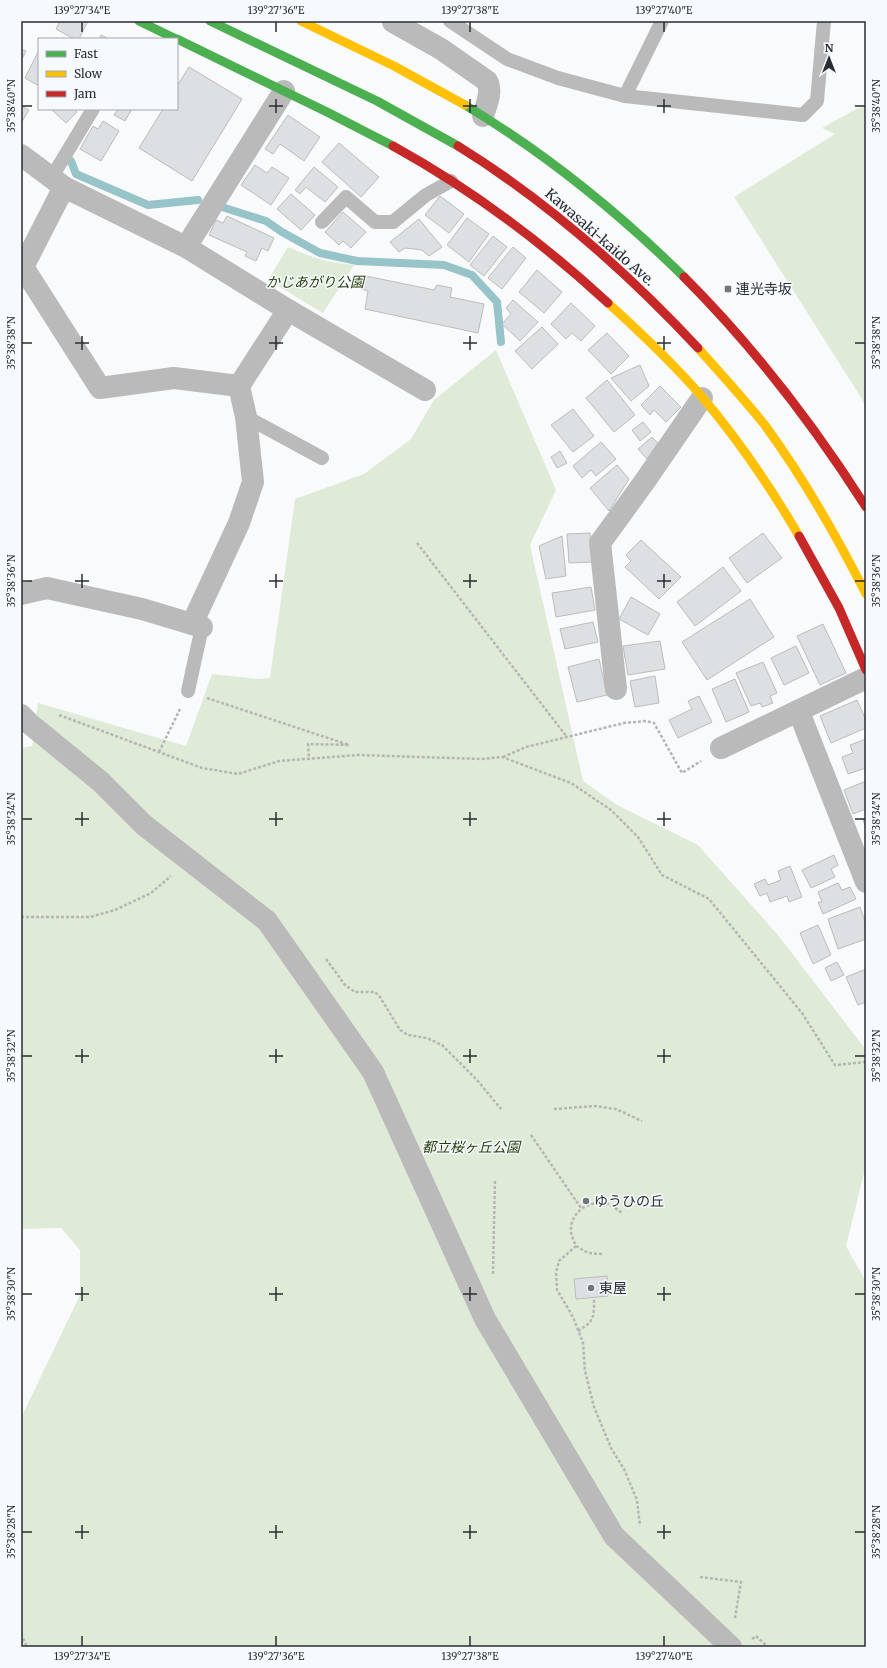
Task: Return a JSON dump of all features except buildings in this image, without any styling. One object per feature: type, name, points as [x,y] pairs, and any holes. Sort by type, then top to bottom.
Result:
[{"type":"main road","points":[[139,21],[174,38]]},
{"type":"main road","name":"Kawasaki-kaido Ave.","points":[[210,21],[365,96],[437,134],[487,165],[533,198],[576,232],[632,280],[673,321],[722,374],[771,435],[838,539],[866,594]]},
{"type":"main road","name":"Kawasaki-kaido Ave.","points":[[301,21],[381,60],[483,116],[553,164],[620,217],[663,255],[704,295],[762,360],[808,419],[846,474],[866,507]]},
{"type":"main road","points":[[178,40],[284,91],[410,156],[451,181],[515,225],[557,258],[643,336],[702,398],[742,450],[780,505],[840,610],[866,670]]},
{"type":"street","points":[[394,21],[393,22],[441,49],[488,81],[490,86],[489,96],[483,116]]},
{"type":"street","points":[[186,247],[284,91]]},
{"type":"street","points":[[21,155],[58,182],[186,247],[288,310],[425,390]]},
{"type":"street","points":[[58,182],[23,267],[100,388],[174,378],[239,386]]},
{"type":"street","points":[[21,594],[47,588],[142,609],[197,626],[239,523],[253,482],[246,417],[239,386],[288,310]]},
{"type":"street","points":[[616,689],[600,543],[702,398]]},
{"type":"street","points":[[722,748],[799,712],[866,678]]},
{"type":"street","points":[[799,712],[866,882]]},
{"type":"street","points":[[26,720],[101,782],[144,825],[267,921],[373,1072],[485,1319],[614,1536],[638,1559],[739,1641]]},
{"type":"lane","points":[[450,21],[507,59],[558,78],[625,96],[803,115],[817,102],[824,21]]},
{"type":"lane","points":[[625,96],[662,21]]},
{"type":"lane","points":[[58,182],[93,110]]},
{"type":"lane","points":[[322,222],[346,197],[375,222],[393,222],[426,195],[451,181]]},
{"type":"lane","points":[[246,417],[322,458]]},
{"type":"lane","points":[[188,692],[197,626]]},
{"type":"path","points":[[417,543],[567,737]]},
{"type":"path","points":[[159,752],[188,692],[349,744],[308,744],[309,759]]},
{"type":"path","points":[[26,720],[53,712],[202,768],[238,774],[279,761],[358,755],[482,760],[502,757],[526,747],[624,723],[646,721],[654,723],[682,773]]},
{"type":"path","points":[[502,757],[571,783],[612,810],[638,837],[662,875],[708,898],[802,1013],[835,1065],[866,1062]]},
{"type":"path","points":[[21,917],[90,917],[115,910],[151,892],[190,861]]},
{"type":"path","points":[[322,954],[345,984],[355,992],[375,992],[380,997],[400,1030],[408,1035],[427,1038],[442,1045],[477,1080],[501,1110]]},
{"type":"path","points":[[554,1110],[595,1106],[616,1110],[642,1121]]},
{"type":"path","points":[[531,1135],[581,1208]]},
{"type":"path","points":[[476,1300],[493,1276],[495,1179]]},
{"type":"path","points":[[602,1254],[588,1253],[576,1246],[571,1231],[573,1218],[581,1208],[594,1203],[609,1204],[622,1213]]},
{"type":"path","points":[[576,1246],[559,1261],[556,1273],[557,1290],[573,1317],[583,1344],[585,1371],[594,1407],[611,1448],[624,1469],[637,1500],[640,1540],[638,1559]]},
{"type":"path","points":[[578,1331],[590,1323],[594,1315],[594,1300]]},
{"type":"path","points":[[700,1577],[741,1582],[735,1621]]},
{"type":"path","points":[[21,1634],[27,1647]]},
{"type":"path","points":[[739,1641],[751,1639],[756,1636],[768,1647]]},
{"type":"green space","points":[[866,107],[866,410],[862,399],[734,197],[835,134],[822,128],[858,108]]},
{"type":"green space","name":"かじあがり公園","points":[[288,247],[320,259],[354,265],[323,313],[268,280]]},
{"type":"green space","name":"都立桜ヶ丘公園","points":[[496,350],[556,490],[530,545],[583,781],[617,805],[698,845],[778,935],[866,1050],[866,1165],[846,1246],[866,1282],[866,1647],[21,1647],[21,1418],[80,1295],[80,1250],[61,1228],[21,1229],[21,748],[32,746],[38,703],[186,746],[212,674],[259,679],[270,678],[295,499],[364,474],[411,439],[434,400]]},
{"type":"waterway","points":[[71,161],[76,174],[148,205],[198,200]]},
{"type":"waterway","points":[[225,208],[266,221],[282,232],[320,253],[357,261],[444,265],[472,275],[497,302],[501,342]]},
{"type":"traffic: fast","points":[[139,21],[174,38]]},
{"type":"traffic: fast","points":[[210,21],[377,101],[458,146]]},
{"type":"traffic: fast","points":[[178,39],[393,146]]},
{"type":"traffic: fast","points":[[465,105],[552,163],[633,229],[684,277]]},
{"type":"traffic: slow","points":[[301,21],[394,66],[465,105]]},
{"type":"traffic: slow","points":[[608,303],[657,349],[703,398],[754,465],[799,536]]},
{"type":"traffic: slow","points":[[698,348],[756,414],[778,444],[818,507],[866,594]]},
{"type":"traffic: jam","points":[[393,146],[478,198],[532,238],[608,303]]},
{"type":"traffic: jam","points":[[458,146],[523,190],[585,239],[643,292],[698,348]]},
{"type":"traffic: jam","points":[[684,277],[735,331],[804,416],[866,507]]},
{"type":"traffic: jam","points":[[799,536],[839,608],[866,670]]},
{"type":"place","name":"連光寺坂","points":[[728,289]]},
{"type":"place","name":"ゆうひの丘","points":[[586,1201]]},
{"type":"place","name":"東屋","points":[[591,1288]]}]
